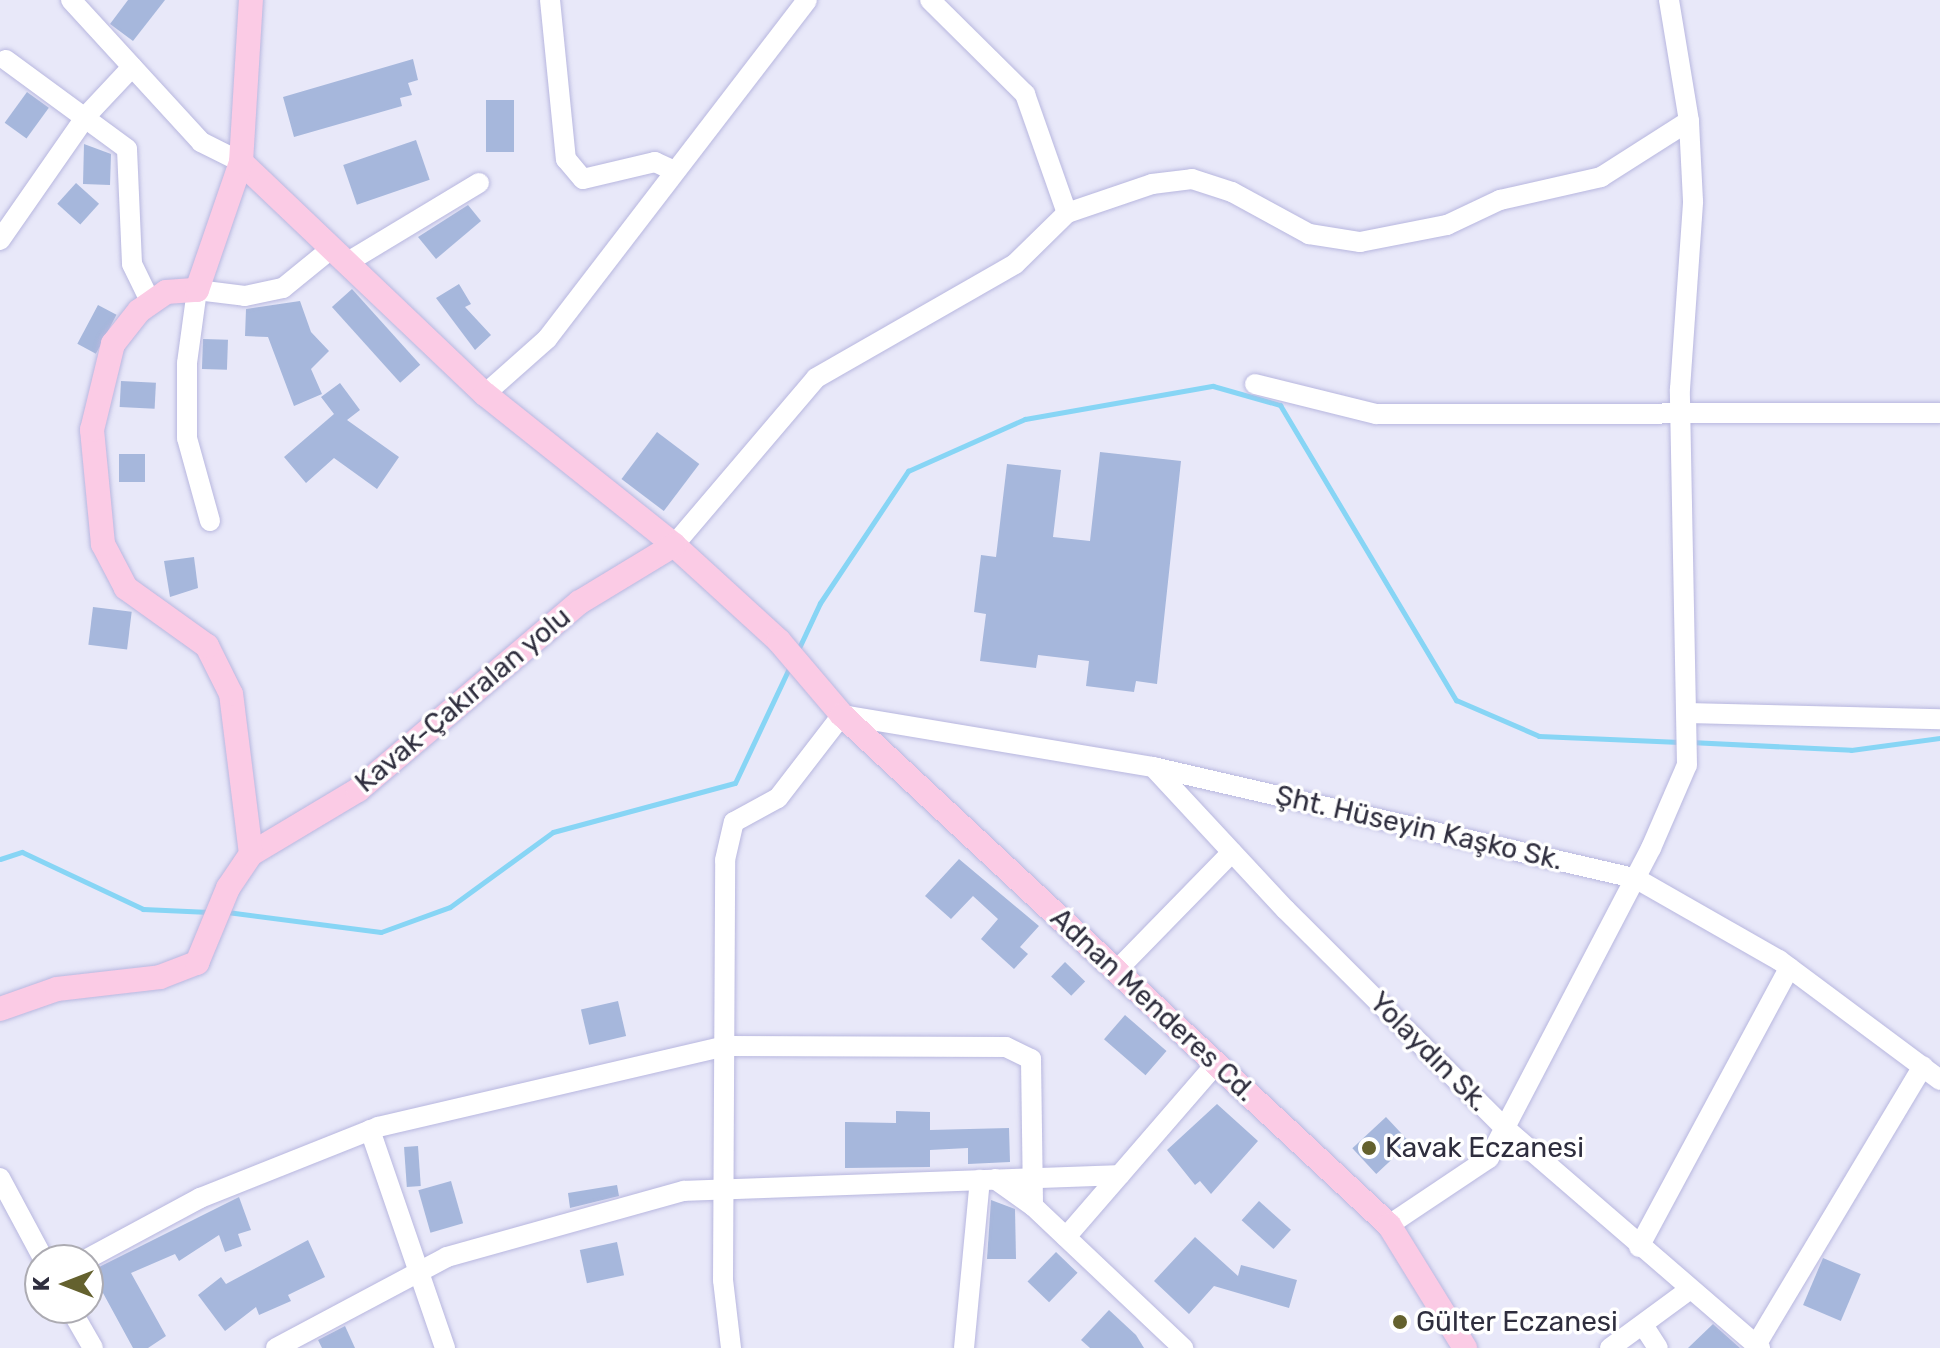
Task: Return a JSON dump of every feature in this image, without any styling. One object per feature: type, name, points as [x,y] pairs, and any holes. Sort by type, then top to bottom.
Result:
[{"type":"main road","points":[[0,1009],[57,989],[160,977],[197,963],[228,888],[251,854],[231,694],[207,646],[126,588],[103,544],[92,430],[113,344],[151,303],[166,292],[197,290],[241,162],[251,0]]},
{"type":"main road","name":"Adnan Menderes Cd.","points":[[241,162],[485,394],[674,545],[779,641],[819,681],[842,715],[1389,1225],[1465,1348]]},
{"type":"main road","name":"Kavak-Çakıralan yolu","points":[[251,854],[358,790],[580,602],[674,545]]},
{"type":"street","points":[[71,0],[201,142],[241,162]]},
{"type":"street","points":[[550,0],[566,159],[583,179],[655,162],[674,171]]},
{"type":"street","points":[[485,394],[547,339],[807,0]]},
{"type":"street","points":[[930,0],[1025,94],[1067,213]]},
{"type":"street","points":[[1389,1225],[1489,1158],[1635,878],[1687,765],[1680,409],[1693,201],[1689,121],[1669,0]]},
{"type":"street","points":[[6,60],[87,115],[127,149],[132,264],[151,303]]},
{"type":"street","points":[[0,240],[87,115],[132,67]]},
{"type":"street","points":[[674,545],[816,378],[1015,264],[1067,213],[1152,184],[1192,179],[1232,192],[1309,234],[1360,242],[1447,225],[1500,200],[1601,177],[1689,121]]},
{"type":"street","points":[[210,521],[187,438],[187,363],[197,290],[245,296],[283,288],[479,183]]},
{"type":"street","points":[[1255,384],[1376,414],[1680,409],[1940,413]]},
{"type":"street","points":[[731,1348],[723,1280],[727,1046],[725,860],[734,822],[778,798],[842,715]]},
{"type":"street","name":"Şht. Hüseyin Kaşko Sk.","points":[[842,715],[1153,767],[1635,878],[1789,968],[1940,1080]]},
{"type":"street","points":[[1687,720],[1940,719]]},
{"type":"street","name":"Yolaydın Sk.","points":[[1153,767],[1232,852],[1505,1128],[1758,1347]]},
{"type":"street","points":[[1116,971],[1232,852]]},
{"type":"street","points":[[1639,1247],[1789,968]]},
{"type":"street","points":[[104,1250],[200,1198],[370,1130],[727,1046],[1006,1047],[1031,1059],[1037,1176],[1033,1206]]},
{"type":"street","points":[[1066,1237],[1216,1064]]},
{"type":"street","points":[[1758,1347],[1923,1066]]},
{"type":"street","points":[[370,1130],[445,1348]]},
{"type":"street","points":[[276,1348],[447,1257],[684,1191],[1120,1175]]},
{"type":"street","points":[[0,1178],[35,1244]]},
{"type":"street","points":[[987,1179],[1033,1206],[1183,1348]]},
{"type":"street","points":[[964,1348],[987,1179]]},
{"type":"street","points":[[1610,1348],[1689,1290]]},
{"type":"street","points":[[79,1324],[93,1348]]},
{"type":"street","points":[[1643,1325],[1658,1348]]},
{"type":"building","points":[[128,0],[165,0],[133,41],[110,24]]},
{"type":"building","points":[[413,59],[418,80],[408,83],[412,95],[400,98],[402,106],[294,137],[283,97]]},
{"type":"building","points":[[27,92],[49,108],[27,139],[5,123]]},
{"type":"building","points":[[486,100],[514,100],[514,152],[486,152]]},
{"type":"building","points":[[416,140],[430,180],[357,205],[343,165]]},
{"type":"building","points":[[84,144],[111,154],[110,185],[83,184]]},
{"type":"building","points":[[76,183],[99,204],[80,225],[57,204]]},
{"type":"building","points":[[468,205],[481,221],[436,259],[418,237]]},
{"type":"building","points":[[459,284],[471,304],[465,307],[491,335],[475,350],[436,298]]},
{"type":"building","points":[[352,289],[420,365],[400,383],[332,307]]},
{"type":"building","points":[[300,301],[311,332],[329,351],[311,369],[322,394],[294,406],[268,337],[245,336],[246,309]]},
{"type":"building","points":[[98,305],[117,315],[96,354],[77,344]]},
{"type":"building","points":[[203,339],[228,340],[227,370],[202,369]]},
{"type":"building","points":[[121,381],[156,383],[155,409],[120,407]]},
{"type":"building","points":[[340,383],[360,410],[347,420],[399,457],[377,489],[334,458],[306,483],[284,457],[334,414],[321,397]]},
{"type":"building","points":[[657,432],[699,464],[664,511],[621,479]]},
{"type":"building","points":[[1100,452],[1181,461],[1157,684],[1136,681],[1134,692],[1086,686],[1089,661],[1038,655],[1036,668],[980,661],[986,614],[974,612],[981,555],[996,557],[1007,464],[1061,470],[1053,537],[1090,541]]},
{"type":"building","points":[[119,454],[145,454],[145,482],[119,482]]},
{"type":"building","points":[[194,557],[198,588],[170,597],[164,561]]},
{"type":"building","points":[[93,607],[132,612],[127,649],[88,645]]},
{"type":"building","points":[[959,859],[1039,926],[1020,947],[1028,954],[1014,969],[981,939],[998,919],[973,896],[951,919],[925,896]]},
{"type":"building","points":[[1065,962],[1085,981],[1071,996],[1051,976]]},
{"type":"building","points":[[618,1001],[626,1036],[589,1045],[581,1010]]},
{"type":"building","points":[[1125,1015],[1167,1051],[1146,1075],[1104,1039]]},
{"type":"building","points":[[1217,1104],[1258,1141],[1211,1194],[1200,1181],[1195,1185],[1167,1150]]},
{"type":"building","points":[[896,1111],[930,1112],[930,1130],[1009,1128],[1010,1162],[968,1164],[968,1148],[930,1150],[930,1167],[845,1168],[845,1122],[896,1123]]},
{"type":"building","points":[[1386,1117],[1410,1143],[1376,1174],[1352,1148]]},
{"type":"building","points":[[418,1146],[421,1186],[407,1187],[404,1147]]},
{"type":"building","points":[[451,1181],[463,1223],[430,1233],[418,1190]]},
{"type":"building","points":[[617,1185],[619,1196],[570,1208],[568,1193]]},
{"type":"building","points":[[239,1197],[251,1230],[238,1234],[242,1246],[225,1252],[219,1235],[179,1261],[175,1254],[131,1273],[166,1336],[148,1348],[133,1348],[104,1295],[104,1264]]},
{"type":"building","points":[[991,1200],[1015,1209],[1016,1259],[987,1259]]},
{"type":"building","points":[[1259,1201],[1291,1230],[1274,1249],[1242,1220]]},
{"type":"building","points":[[1195,1237],[1238,1276],[1241,1265],[1297,1280],[1289,1308],[1214,1286],[1189,1314],[1154,1281]]},
{"type":"building","points":[[308,1240],[325,1277],[288,1295],[291,1301],[259,1315],[256,1307],[225,1331],[198,1295],[221,1277],[226,1284]]},
{"type":"building","points":[[617,1242],[624,1275],[587,1283],[580,1250]]},
{"type":"building","points":[[1056,1252],[1078,1273],[1049,1302],[1028,1281]]},
{"type":"building","points":[[1823,1258],[1861,1274],[1841,1321],[1803,1305]]},
{"type":"building","points":[[1109,1310],[1136,1335],[1144,1348],[1090,1348],[1081,1340]]},
{"type":"building","points":[[1713,1324],[1740,1348],[1688,1348]]},
{"type":"building","points":[[345,1326],[355,1348],[322,1348],[318,1340]]},
{"type":"waterway","points":[[798,650],[820,603],[908,471],[1025,419],[1213,386],[1280,405],[1456,700],[1539,736],[1680,742]]},
{"type":"waterway","points":[[227,912],[381,932],[450,907],[553,832],[735,783],[790,666]]},
{"type":"waterway","points":[[1690,742],[1851,750],[1940,738]]},
{"type":"waterway","points":[[0,859],[22,852],[143,909],[209,912]]},
{"type":"place","name":"Kavak Eczanesi","points":[[1369,1148]]},
{"type":"place","name":"Gülter Eczanesi","points":[[1400,1322]]}]
